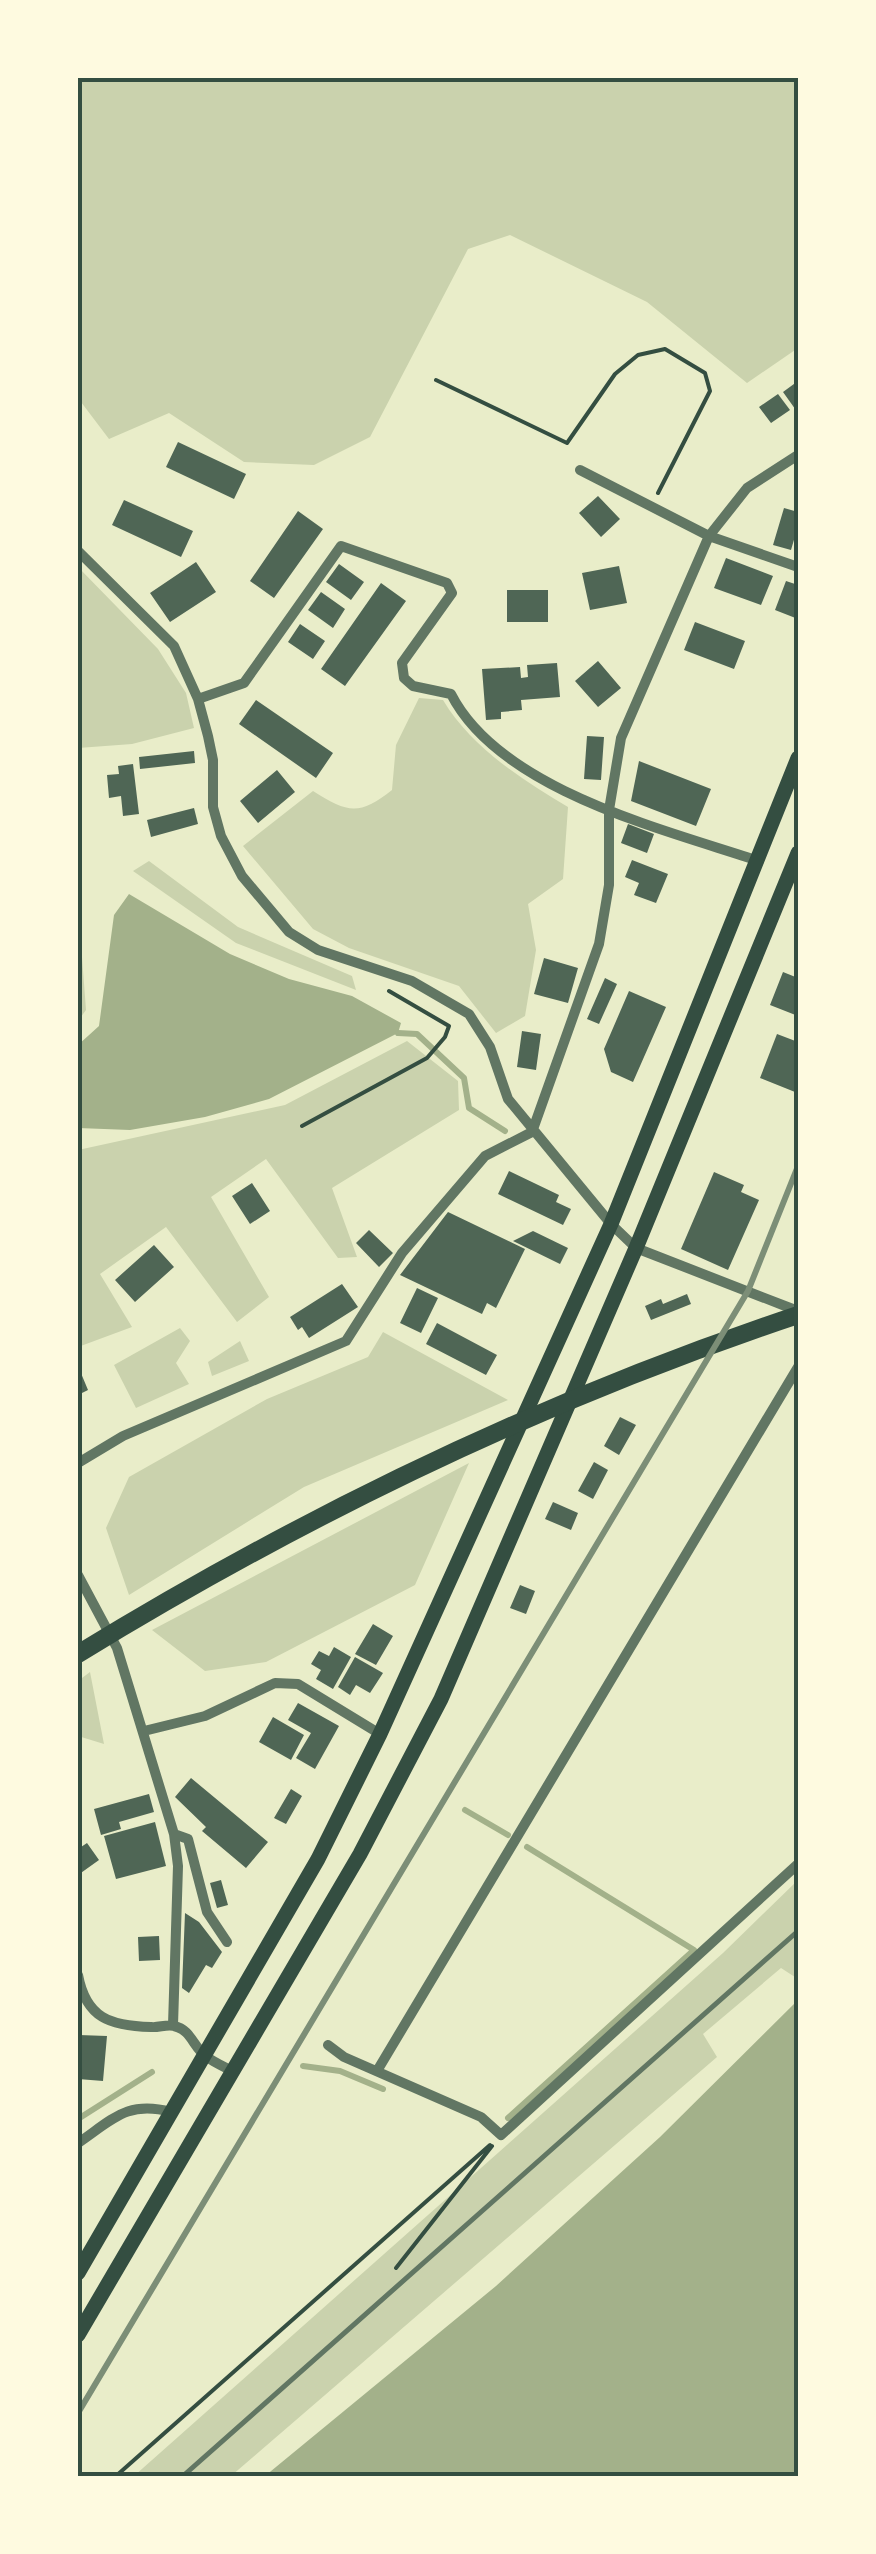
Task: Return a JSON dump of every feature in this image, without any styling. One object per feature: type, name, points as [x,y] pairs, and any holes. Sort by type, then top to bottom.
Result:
[{"type":"highway","points":[[78,2273],[318,1859],[380,1734],[611,1224],[798,758]]},
{"type":"highway","points":[[78,2335],[360,1854],[440,1699],[636,1248],[798,854]]},
{"type":"highway","points":[[78,1654],[185,1588],[426,1463],[630,1376],[798,1313]]},
{"type":"street","points":[[78,1463],[123,1436],[346,1341],[402,1254],[485,1156],[532,1132],[599,944],[609,885],[608,810],[620,738],[709,536],[747,488],[798,455]]},
{"type":"street","points":[[580,470],[709,536],[798,567]]},
{"type":"street","points":[[198,699],[244,684],[341,546],[447,583],[452,593],[402,663],[404,678],[413,686],[451,694],[461,714],[522,770],[608,810],[759,861]]},
{"type":"street","points":[[78,551],[174,646],[198,699],[213,760],[213,807],[222,836],[242,876],[289,932],[318,950],[412,982],[469,1014],[490,1047],[508,1099],[611,1224],[636,1248],[798,1313]]},
{"type":"street","points":[[377,2071],[798,1367]]},
{"type":"street","points":[[78,1575],[117,1648],[174,1834],[178,1866],[173,2025]]},
{"type":"street","points":[[144,1731],[205,1716],[275,1683],[287,1682],[298,1684],[380,1734]]},
{"type":"street","points":[[174,1834],[188,1838],[207,1912],[227,1942]]},
{"type":"street","points":[[328,2045],[344,2056],[481,2116],[502,2134],[715,1944],[798,1864]]},
{"type":"street","points":[[78,1975],[80,1990],[91,2009],[105,2021],[152,2028],[173,2025],[189,2033],[203,2056],[234,2072]]},
{"type":"street","points":[[78,2143],[120,2114],[147,2106],[171,2112]]},
{"type":"lane","points":[[184,2476],[798,1931]]},
{"type":"path","points":[[436,380],[566,443],[615,374],[638,355],[665,349],[692,364],[705,372],[710,391],[651,506]]},
{"type":"path","points":[[302,1126],[427,1058],[445,1038],[448,1026],[376,984],[363,968]]},
{"type":"path","points":[[389,2294],[394,2270],[502,2134]]},
{"type":"path","points":[[116,2476],[502,2134]]},
{"type":"shaded area","points":[[78,78],[798,78],[798,348],[747,383],[647,302],[510,235],[468,249],[370,437],[314,465],[244,462],[169,413],[109,439],[78,398]]},
{"type":"shaded area","points":[[78,567],[158,649],[186,693],[194,728],[132,744],[78,748]]},
{"type":"shaded area","points":[[419,698],[443,700],[483,747],[516,774],[568,807],[563,879],[528,904],[536,950],[525,1016],[496,1033],[459,986],[349,948],[313,929],[243,846],[313,791],[335,804],[362,808],[392,790],[396,745]]},
{"type":"shaded area","points":[[149,861],[238,927],[352,976],[356,990],[236,943],[133,871]]},
{"type":"shaded area","points":[[129,894],[230,954],[289,979],[352,996],[401,1023],[398,1033],[269,1099],[205,1117],[130,1130],[78,1128],[78,1045],[99,1026],[114,915]]},
{"type":"shaded area","points":[[78,904],[86,1010],[78,1021]]},
{"type":"shaded area","points":[[407,1041],[458,1081],[459,1110],[332,1188],[357,1257],[338,1258],[266,1159],[211,1197],[269,1297],[237,1322],[166,1227],[100,1274],[132,1327],[78,1347],[78,1150],[285,1105]]},
{"type":"shaded area","points":[[180,1328],[190,1341],[176,1363],[189,1384],[136,1408],[114,1365]]},
{"type":"shaded area","points":[[383,1332],[508,1400],[304,1487],[129,1595],[106,1528],[129,1477],[267,1399],[368,1357]]},
{"type":"shaded area","points":[[240,1341],[249,1361],[212,1376],[208,1362]]},
{"type":"shaded area","points":[[469,1463],[415,1585],[266,1662],[205,1671],[152,1630]]},
{"type":"shaded area","points":[[90,1672],[104,1744],[78,1736],[78,1681]]},
{"type":"shaded area","points":[[798,1880],[798,1979],[781,1968],[703,2034],[717,2057],[231,2476],[134,2476],[723,1953]]},
{"type":"shaded area","points":[[798,2000],[798,2476],[265,2476],[496,2286],[660,2137]]},
{"type":"building","points":[[798,381],[798,413],[783,392]]},
{"type":"building","points":[[778,394],[790,410],[771,423],[759,407]]},
{"type":"building","points":[[178,442],[246,474],[234,499],[166,467]]},
{"type":"building","points":[[598,496],[620,519],[601,537],[579,513]]},
{"type":"building","points":[[124,500],[193,531],[181,557],[112,525]]},
{"type":"building","points":[[784,508],[798,512],[791,550],[773,545]]},
{"type":"building","points":[[298,511],[323,529],[274,598],[250,581]]},
{"type":"building","points":[[726,558],[773,576],[761,605],[714,588]]},
{"type":"building","points":[[196,562],[216,592],[170,622],[150,593]]},
{"type":"building","points":[[339,564],[364,582],[351,600],[326,582]]},
{"type":"building","points":[[619,566],[627,603],[590,610],[582,573]]},
{"type":"building","points":[[786,581],[798,585],[798,619],[775,610]]},
{"type":"building","points":[[381,583],[406,601],[345,686],[321,669]]},
{"type":"building","points":[[507,590],[548,590],[548,622],[507,622]]},
{"type":"building","points":[[321,592],[345,609],[333,628],[308,610]]},
{"type":"building","points":[[695,622],[745,641],[734,669],[684,650]]},
{"type":"building","points":[[300,624],[325,641],[313,659],[288,642]]},
{"type":"building","points":[[598,661],[621,688],[598,707],[575,681]]},
{"type":"building","points":[[557,663],[560,697],[521,700],[522,710],[501,712],[501,719],[486,720],[482,669],[520,667],[521,678],[528,677],[527,665]]},
{"type":"building","points":[[256,700],[333,753],[316,778],[239,724]]},
{"type":"building","points":[[587,736],[604,737],[601,780],[584,779]]},
{"type":"building","points":[[194,751],[195,763],[140,769],[139,757]]},
{"type":"building","points":[[639,761],[711,789],[696,826],[631,801]]},
{"type":"building","points":[[133,764],[139,814],[123,816],[121,796],[109,798],[107,775],[119,774],[118,766]]},
{"type":"building","points":[[277,770],[295,792],[258,823],[240,801]]},
{"type":"building","points":[[194,808],[198,824],[151,837],[147,820]]},
{"type":"building","points":[[628,824],[654,834],[647,853],[621,843]]},
{"type":"building","points":[[632,860],[668,874],[656,903],[634,895],[639,883],[625,877]]},
{"type":"building","points":[[544,958],[578,968],[568,1003],[534,994]]},
{"type":"building","points":[[783,972],[798,978],[798,1016],[770,1005]]},
{"type":"building","points":[[605,978],[617,984],[599,1024],[587,1019]]},
{"type":"building","points":[[629,991],[666,1007],[633,1082],[611,1072],[604,1049]]},
{"type":"building","points":[[522,1031],[541,1034],[536,1070],[517,1067]]},
{"type":"building","points":[[777,1034],[798,1042],[795,1092],[760,1078]]},
{"type":"building","points":[[509,1171],[559,1195],[556,1202],[571,1209],[563,1225],[498,1194]]},
{"type":"building","points":[[714,1172],[744,1185],[741,1192],[759,1200],[728,1270],[681,1249]]},
{"type":"building","points":[[252,1183],[270,1211],[250,1224],[232,1196]]},
{"type":"building","points":[[448,1212],[525,1249],[496,1308],[487,1303],[482,1314],[400,1275]]},
{"type":"building","points":[[369,1230],[393,1253],[379,1267],[356,1243]]},
{"type":"building","points":[[533,1231],[568,1248],[560,1264],[513,1241]]},
{"type":"building","points":[[154,1245],[174,1267],[135,1302],[115,1280]]},
{"type":"building","points":[[342,1284],[358,1307],[309,1338],[302,1327],[298,1330],[290,1317]]},
{"type":"building","points":[[417,1288],[438,1298],[421,1333],[400,1323]]},
{"type":"building","points":[[687,1294],[691,1304],[651,1320],[645,1306],[661,1299],[663,1304]]},
{"type":"building","points":[[437,1323],[497,1355],[486,1375],[426,1344]]},
{"type":"building","points":[[78,1366],[88,1390],[78,1395]]},
{"type":"building","points":[[620,1417],[636,1425],[619,1455],[604,1446]]},
{"type":"building","points":[[594,1462],[608,1470],[593,1499],[578,1491]]},
{"type":"building","points":[[553,1502],[578,1513],[571,1530],[545,1519]]},
{"type":"building","points":[[520,1585],[535,1591],[526,1614],[510,1608]]},
{"type":"building","points":[[373,1624],[393,1636],[376,1665],[355,1654]]},
{"type":"building","points":[[334,1647],[351,1657],[333,1689],[316,1679],[321,1670],[311,1664],[319,1651],[329,1656]]},
{"type":"building","points":[[355,1657],[383,1673],[370,1693],[356,1685],[350,1695],[338,1687]]},
{"type":"building","points":[[298,1703],[339,1726],[315,1769],[296,1758],[311,1733],[288,1720]]},
{"type":"building","points":[[273,1717],[304,1735],[291,1760],[259,1742]]},
{"type":"building","points":[[191,1778],[268,1842],[246,1868],[202,1831],[206,1827],[175,1797]]},
{"type":"building","points":[[291,1789],[302,1796],[286,1824],[274,1818]]},
{"type":"building","points":[[149,1794],[154,1812],[119,1822],[121,1829],[101,1835],[94,1809]]},
{"type":"building","points":[[155,1822],[166,1866],[116,1879],[104,1836]]},
{"type":"building","points":[[87,1843],[99,1860],[78,1875],[78,1849]]},
{"type":"building","points":[[221,1880],[228,1905],[217,1908],[210,1883]]},
{"type":"building","points":[[185,1913],[199,1922],[222,1952],[212,1968],[206,1965],[189,1993],[182,1988]]},
{"type":"building","points":[[159,1936],[160,1960],[139,1961],[138,1937]]},
{"type":"building","points":[[79,2035],[107,2036],[103,2081],[78,2079]]},
{"type":"waterway","points":[[398,1033],[417,1034],[464,1078],[469,1108],[505,1131]]},
{"type":"waterway","points":[[465,1810],[508,1835]]},
{"type":"waterway","points":[[508,2118],[694,1950],[527,1847]]},
{"type":"waterway","points":[[303,2066],[340,2071],[383,2089]]},
{"type":"waterway","points":[[78,2119],[152,2072]]},
{"type":"railway","points":[[78,2413],[748,1291],[798,1166]]}]
